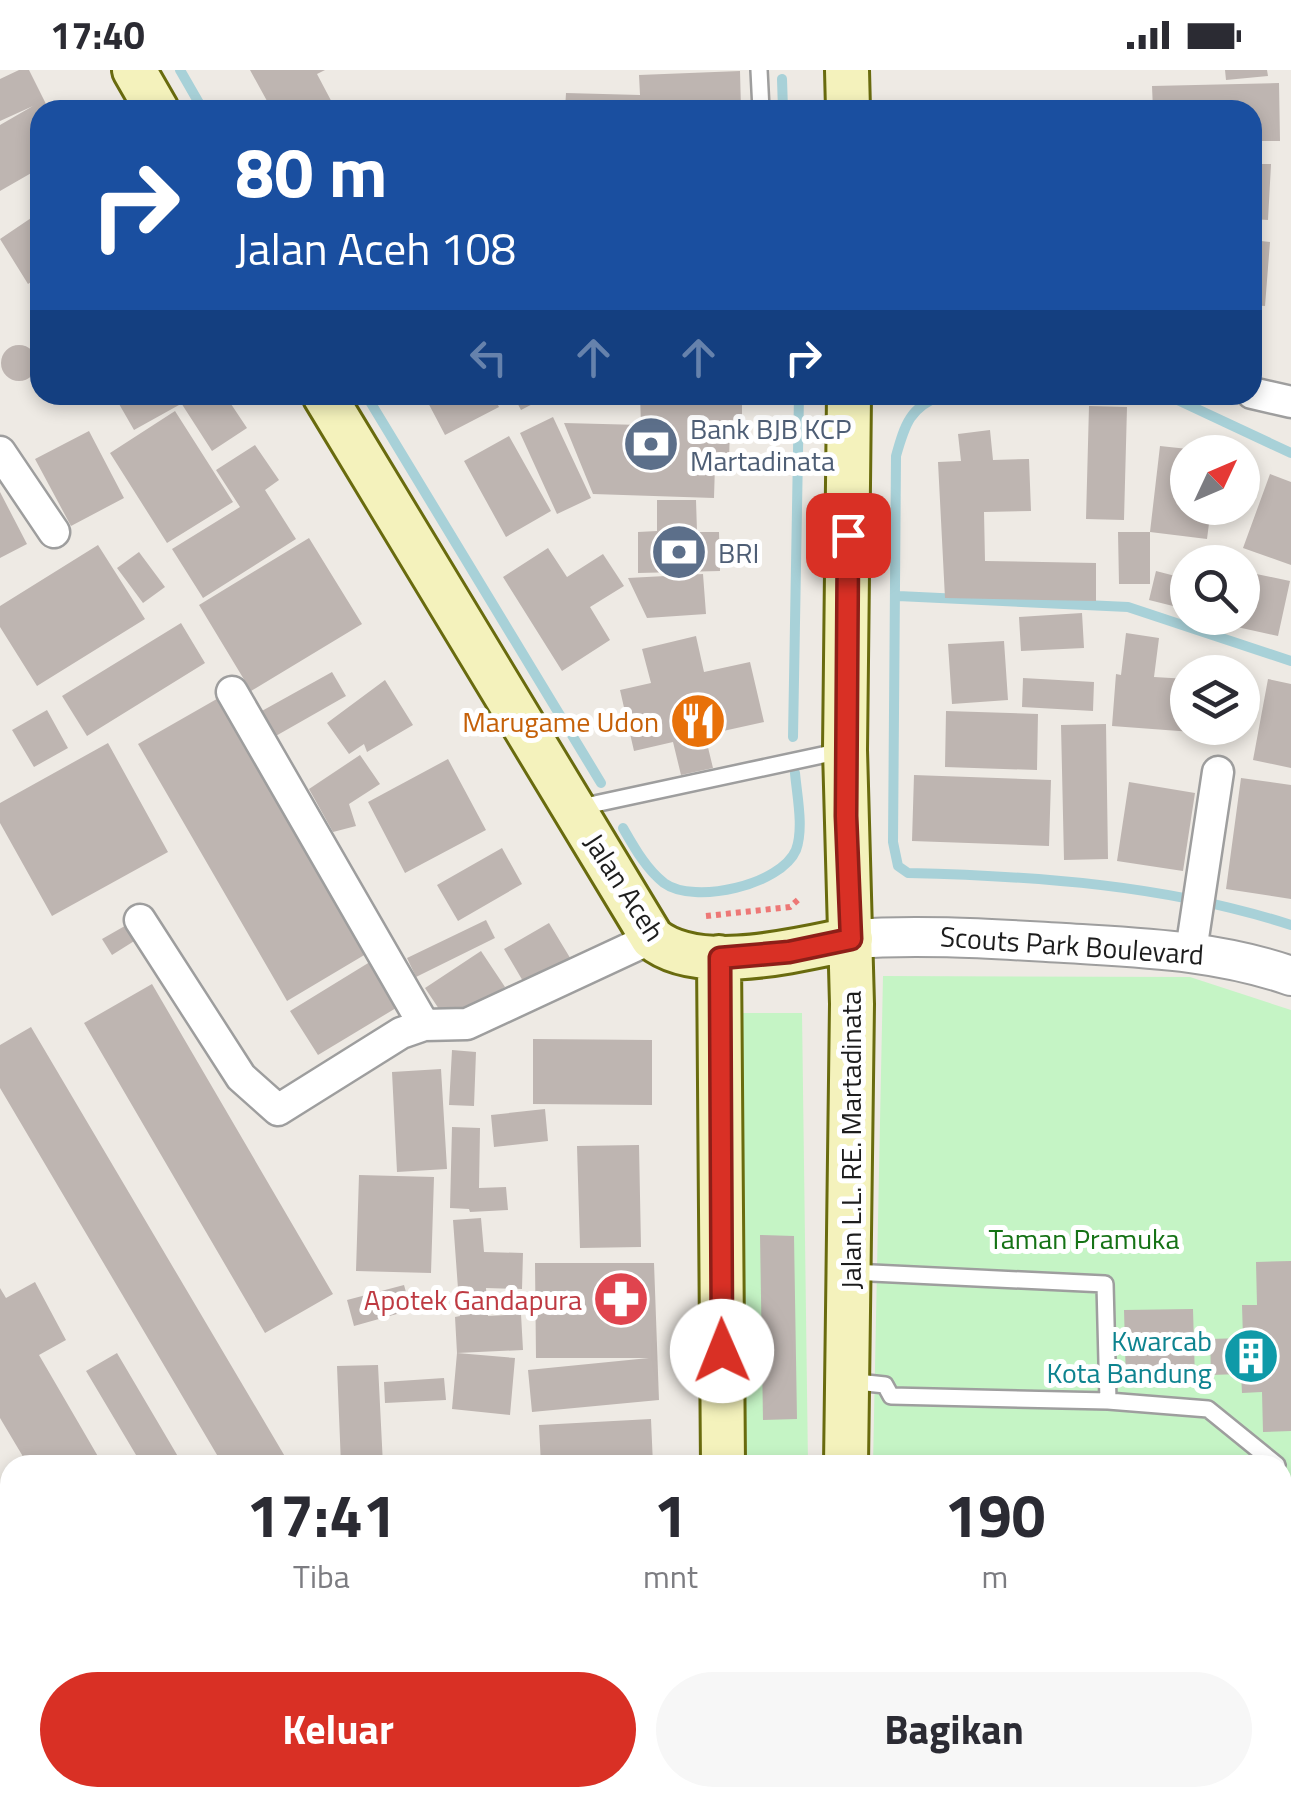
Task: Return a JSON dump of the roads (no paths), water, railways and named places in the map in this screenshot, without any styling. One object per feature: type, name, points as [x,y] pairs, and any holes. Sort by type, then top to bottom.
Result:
[{"type":"main road","points":[[134,70],[151,100]]},
{"type":"main road","points":[[846,70],[848,100]]},
{"type":"main road","name":"Jalan Aceh","points":[[330,405],[652,938],[676,954],[720,958],[789,952],[851,939]]},
{"type":"main road","name":"Jalan L.L. RE. Martadinata","points":[[846,1455],[851,939],[845,750],[849,405]]},
{"type":"main road","points":[[720,958],[723,1455]]},
{"type":"street","points":[[1262,395],[1291,402]]},
{"type":"street","points":[[0,452],[54,532]]},
{"type":"street","points":[[232,692],[424,1025]]},
{"type":"street","points":[[1191,950],[1218,772]]},
{"type":"street","points":[[140,920],[240,1077],[278,1110],[401,1033],[424,1025],[466,1024],[652,938]]},
{"type":"street","name":"Scouts Park Boulevard","points":[[851,939],[918,934],[1191,950],[1248,961],[1291,976]]},
{"type":"lane","points":[[759,70],[760,100]]},
{"type":"lane","points":[[574,808],[845,750]]},
{"type":"lane","points":[[850,1272],[1104,1284],[1108,1401]]},
{"type":"lane","points":[[847,1381],[885,1385],[891,1396],[1108,1401],[1208,1410],[1265,1455]]},
{"type":"waterway","points":[[180,70],[197,100]]},
{"type":"waterway","points":[[782,79],[783,100]]},
{"type":"waterway","points":[[372,405],[601,783]]},
{"type":"waterway","points":[[793,737],[799,405]]},
{"type":"waterway","points":[[923,405],[910,418],[896,456],[893,842],[898,866],[908,873],[1053,880],[1149,892],[1197,900],[1291,925]]},
{"type":"waterway","points":[[1188,405],[1291,453]]},
{"type":"waterway","points":[[898,596],[1128,607],[1291,661]]},
{"type":"waterway","points":[[623,828],[652,871],[664,883],[678,889],[715,891],[756,882],[787,862],[796,850],[800,822],[795,773]]},
{"type":"place","name":"Bank BJB KCP Martadinata","points":[[651,444]]},
{"type":"place","name":"BRI","points":[[679,552]]},
{"type":"place","name":"Marugame Udon","points":[[698,721]]},
{"type":"place","name":"Apotek Gandapura","points":[[621,1299]]},
{"type":"place","name":"Kwarcab Kota Bandung","points":[[1251,1356]]},
{"type":"park label","name":"Taman Pramuka","points":[[1084,1238]]}]
